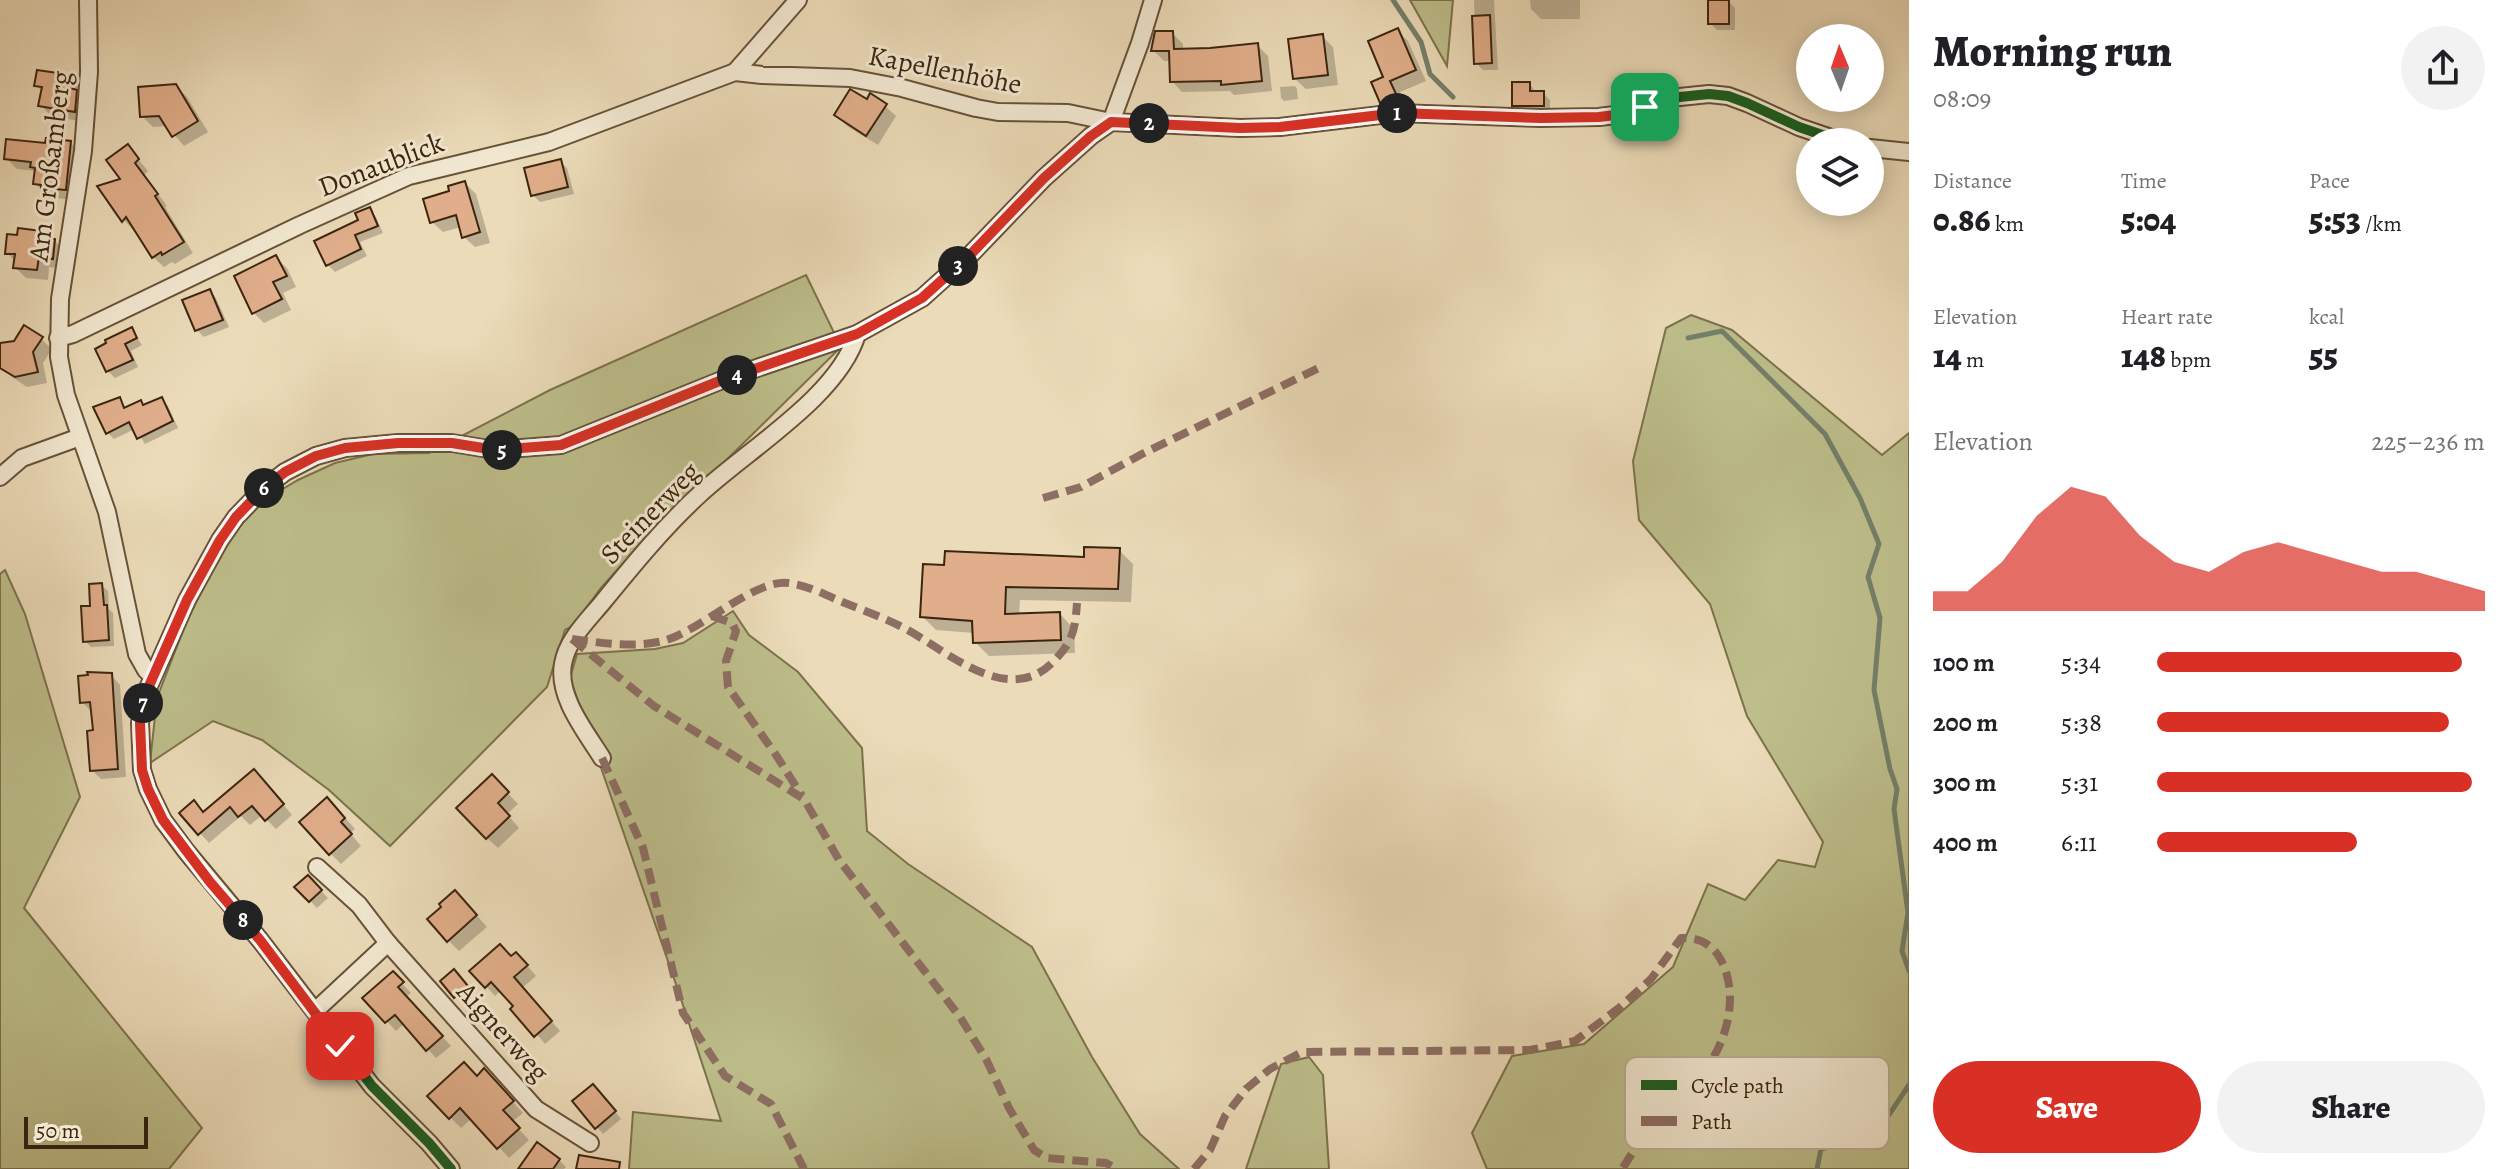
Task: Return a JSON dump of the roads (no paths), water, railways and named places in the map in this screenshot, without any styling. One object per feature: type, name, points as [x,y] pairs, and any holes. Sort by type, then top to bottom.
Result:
[{"type":"street","name":"Am Großamberg","points":[[88,0],[89,72],[85,136],[76,209],[61,288],[58,338],[60,372],[107,512],[137,654],[152,676]]},
{"type":"street","points":[[735,72],[798,0]]},
{"type":"street","points":[[451,1169],[372,1086],[260,940],[186,851],[163,820],[148,789],[142,770],[140,723],[145,695],[193,588],[220,540],[236,517],[263,489],[285,472],[316,456],[345,448],[398,443],[452,443],[495,450],[561,445],[722,380],[857,334],[922,298],[971,254],[1044,178],[1111,122],[1153,0]]},
{"type":"street","name":"Donaublick","points":[[58,338],[73,334],[409,176],[549,142],[735,72]]},
{"type":"street","name":"Kapellenhöhe","points":[[735,72],[850,78],[998,112],[1068,113],[1111,122],[1240,128],[1280,127],[1397,113],[1599,117],[1623,114],[1670,98],[1709,94],[1728,96],[1802,128]]},
{"type":"street","points":[[1884,149],[1909,152]]},
{"type":"street","name":"Steinerweg","points":[[602,758],[564,690],[563,665],[572,639],[632,566],[692,502],[797,414],[826,385],[853,349],[857,334]]},
{"type":"street","points":[[0,477],[22,458],[80,437]]},
{"type":"street","name":"Aignerweg","points":[[317,867],[359,905],[388,943],[536,1109],[590,1143]]},
{"type":"street","points":[[315,1011],[388,943]]},
{"type":"waterway","points":[[1393,0],[1421,42],[1430,74],[1453,97]]},
{"type":"waterway","points":[[1688,338],[1722,331],[1825,434],[1860,498],[1879,544],[1868,577],[1880,618],[1874,690],[1897,789],[1894,809],[1908,913],[1902,951],[1909,971]]},
{"type":"waterway","points":[[1889,1115],[1909,1085]]},
{"type":"waterway","points":[[1817,1169],[1821,1149]]}]
